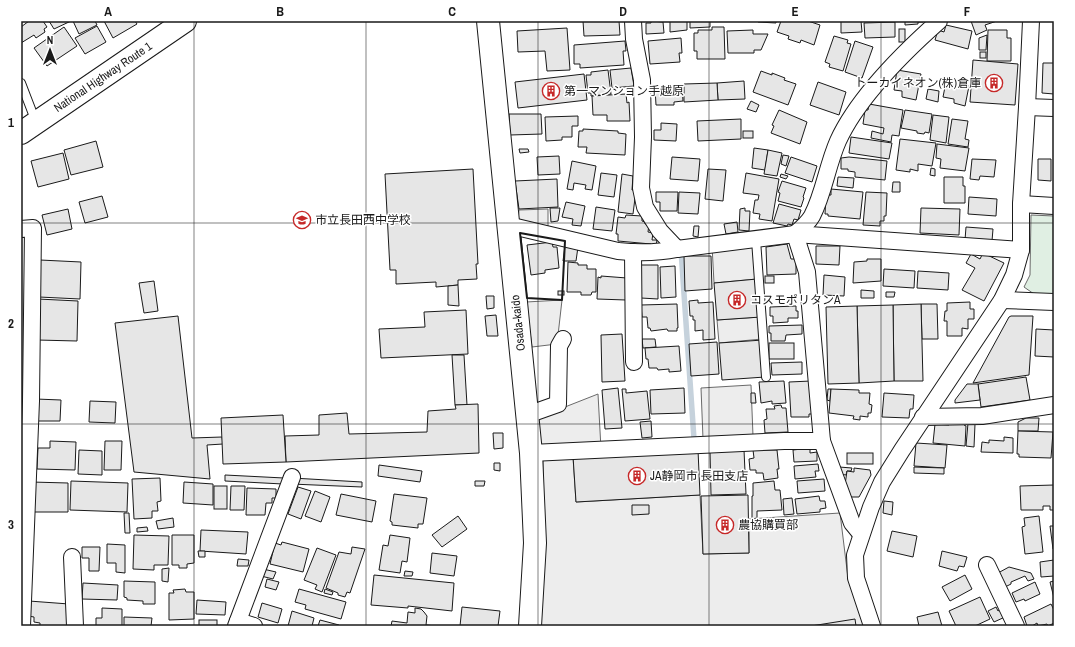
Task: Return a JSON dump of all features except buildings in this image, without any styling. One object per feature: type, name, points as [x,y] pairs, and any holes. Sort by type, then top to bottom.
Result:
[{"type":"main road","name":"National Highway Route 1","points":[[29,127],[185,21]]},
{"type":"main road","name":"Osada-kaido","points":[[488,21],[531,453],[535,543],[530,626]]},
{"type":"street","points":[[632,21],[642,80],[643,137],[641,188],[645,207],[660,231],[677,249]]},
{"type":"street","points":[[795,234],[811,218],[821,195],[832,155],[850,118],[881,78],[922,36],[940,21]]},
{"type":"street","points":[[872,626],[856,578],[854,555],[871,507],[882,482],[923,417],[1002,300],[1014,275],[1021,250],[1021,204],[1031,21]]},
{"type":"street","points":[[1027,107],[1054,108]]},
{"type":"street","points":[[1021,204],[1054,206]]},
{"type":"street","points":[[508,225],[618,251],[632,252],[659,253],[677,249],[795,234],[1021,250]]},
{"type":"street","points":[[21,229],[33,228],[31,401],[22,626]]},
{"type":"street","points":[[795,234],[807,272],[822,442],[852,523],[861,534]]},
{"type":"street","points":[[632,252],[634,362]]},
{"type":"street","points":[[1002,300],[1054,302]]},
{"type":"street","points":[[527,415],[558,404],[559,346],[563,339]]},
{"type":"street","points":[[923,417],[982,416],[1054,405]]},
{"type":"street","points":[[531,453],[776,441],[822,442]]},
{"type":"street","points":[[254,626],[237,623],[292,476]]},
{"type":"street","points":[[72,556],[75,626]]},
{"type":"street","points":[[987,565],[1016,626]]},
{"type":"lane","points":[[21,83],[29,127]]},
{"type":"lane","points":[[756,240],[766,377]]},
{"type":"green space","points":[[1031,215],[1054,216],[1054,295],[1034,294],[1024,287],[1030,275]]},
{"type":"shaded area","points":[[548,209],[548,228],[518,221],[519,210]]},
{"type":"shaded area","points":[[756,240],[757,279],[714,283],[712,245]]},
{"type":"shaded area","points":[[562,300],[557,344],[532,347],[526,302]]},
{"type":"shaded area","points":[[760,317],[762,339],[719,343],[717,320]]},
{"type":"shaded area","points":[[751,385],[753,436],[703,439],[701,388]]},
{"type":"shaded area","points":[[598,394],[601,449],[540,452],[537,418]]},
{"type":"shaded area","points":[[573,457],[576,502],[700,495],[703,554],[749,553],[749,519],[840,513],[848,578],[864,626],[538,626],[543,506],[543,458]]},
{"type":"waterway","points":[[681,250],[694,439]]},
{"type":"wall","points":[[520,233],[565,241],[562,300],[527,298],[520,233]]},
{"type":"place","name":"トーカイネオン(株)倉庫","points":[[994,83]]},
{"type":"place","name":"第一マンション手越原","points":[[551,91]]},
{"type":"place","name":"市立長田西中学校","points":[[302,220]]},
{"type":"place","name":"コスモポリタンA","points":[[737,300]]},
{"type":"place","name":"JA静岡市 長田支店","points":[[637,476]]},
{"type":"place","name":"農協購買部","points":[[725,525]]}]
